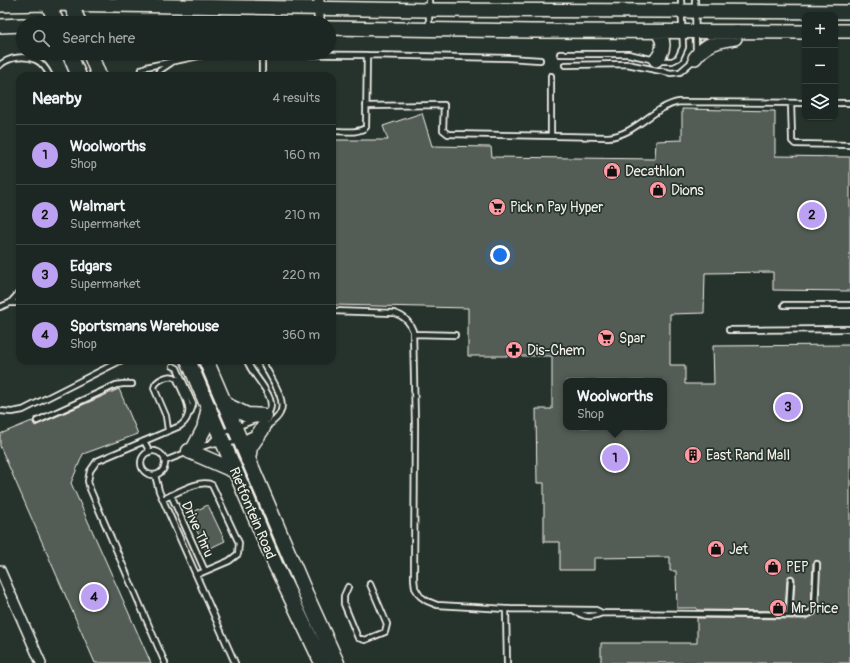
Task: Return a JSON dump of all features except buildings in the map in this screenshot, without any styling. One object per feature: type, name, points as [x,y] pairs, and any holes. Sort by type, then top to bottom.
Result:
[{"type":"main road","points":[[0,5],[7,0]]},
{"type":"main road","points":[[0,5],[47,2],[429,5],[695,5],[850,12]]},
{"type":"main road","points":[[47,2],[54,16]]},
{"type":"main road","points":[[70,2],[76,16]]},
{"type":"main road","points":[[0,26],[16,25]]},
{"type":"main road","points":[[336,28],[696,33],[802,32]]},
{"type":"main road","points":[[656,60],[663,51],[662,37],[657,32]]},
{"type":"main road","points":[[695,58],[700,50],[725,39],[783,32]]},
{"type":"main road","points":[[72,60],[77,72]]},
{"type":"main road","points":[[93,60],[98,72]]},
{"type":"main road","points":[[98,60],[98,72]]},
{"type":"main road","name":"Rietfontein Road","points":[[190,364],[290,599],[322,663]]},
{"type":"main road","name":"Rietfontein Road","points":[[208,364],[236,434],[337,663]]},
{"type":"main road","points":[[224,404],[264,422],[250,447],[248,460]]},
{"type":"main road","points":[[209,407],[204,429],[191,451],[235,471]]},
{"type":"street","points":[[319,4],[319,16]]},
{"type":"street","points":[[0,570],[41,663]]},
{"type":"lane","points":[[429,5],[429,30]]},
{"type":"lane","points":[[560,54],[628,54],[668,62],[672,61],[678,58],[683,47],[681,5]]},
{"type":"lane","points":[[565,65],[627,64],[671,73],[680,72],[695,58],[697,48],[695,5]]},
{"type":"lane","points":[[336,55],[540,60]]},
{"type":"lane","points":[[336,131],[357,131],[365,129],[366,127],[367,55]]},
{"type":"lane","points":[[0,65],[11,58],[16,58]]},
{"type":"lane","points":[[36,60],[45,66],[48,72]]},
{"type":"lane","points":[[141,72],[146,67],[179,60]]},
{"type":"lane","points":[[262,60],[262,72]]},
{"type":"lane","points":[[158,72],[174,61]]},
{"type":"lane","points":[[550,76],[551,136]]},
{"type":"lane","points":[[366,106],[444,105],[443,130],[448,134],[616,136],[636,127],[667,106],[684,101],[802,103]]},
{"type":"lane","points":[[791,103],[792,141],[795,144],[850,145]]},
{"type":"lane","points":[[838,104],[850,104]]},
{"type":"lane","points":[[10,303],[16,296]]},
{"type":"lane","points":[[0,307],[10,303],[16,303]]},
{"type":"lane","points":[[784,305],[850,305]]},
{"type":"lane","points":[[336,311],[394,313],[403,316],[410,323],[413,334],[415,423],[414,579],[415,588],[420,596],[427,601],[437,605],[575,611],[583,616],[595,616],[602,613],[806,615],[813,612],[815,608],[817,564]]},
{"type":"lane","points":[[729,330],[850,329]]},
{"type":"lane","points":[[413,334],[455,335]]},
{"type":"lane","points":[[0,410],[12,412],[23,410],[114,364]]},
{"type":"lane","points":[[210,444],[264,422],[271,409],[269,396],[249,364]]},
{"type":"lane","points":[[165,461],[264,422],[274,421],[281,413],[282,404],[277,388],[264,364]]},
{"type":"lane","points":[[165,663],[88,481],[90,471],[97,461],[185,423],[192,408],[192,404],[177,368],[173,366]]},
{"type":"lane","points":[[168,430],[166,416],[154,388],[154,385],[157,382],[168,376],[174,376],[177,379],[190,409],[189,414]]},
{"type":"lane","points":[[37,421],[116,385],[132,384]]},
{"type":"lane","points":[[144,441],[150,452]]},
{"type":"lane","points":[[154,451],[161,454],[165,461],[164,469],[155,475],[151,475],[144,471],[142,464],[143,457],[150,452],[154,451]]},
{"type":"lane","points":[[155,475],[163,499],[236,663]]},
{"type":"lane","points":[[163,499],[198,484],[206,483],[212,485],[239,543],[239,549],[235,558],[196,575]]},
{"type":"lane","name":"Drive Thru","points":[[171,495],[205,571]]},
{"type":"lane","points":[[789,615],[791,579]]},
{"type":"lane","points":[[348,587],[344,596],[344,604],[358,638],[365,640],[385,632],[387,628],[387,624],[370,584]]},
{"type":"lane","points":[[506,609],[507,663]]},
{"type":"place","name":"Decathlon","points":[[612,171]]},
{"type":"place","name":"Dions","points":[[658,190]]},
{"type":"place","name":"Pick n Pay Hyper","points":[[497,207]]},
{"type":"place","name":"Walmart","points":[[812,215]]},
{"type":"place","name":"Spar","points":[[606,338]]},
{"type":"place","name":"Dis-Chem","points":[[514,350]]},
{"type":"place","name":"Edgars","points":[[788,407]]},
{"type":"place","name":"East Rand Mall","points":[[693,455]]},
{"type":"place","name":"Woolworths","points":[[615,458]]},
{"type":"place","name":"Jet","points":[[716,549]]},
{"type":"place","name":"PEP","points":[[773,567]]},
{"type":"place","name":"Sportsmans Warehouse","points":[[94,597]]},
{"type":"place","name":"Mr Price","points":[[778,608]]}]
